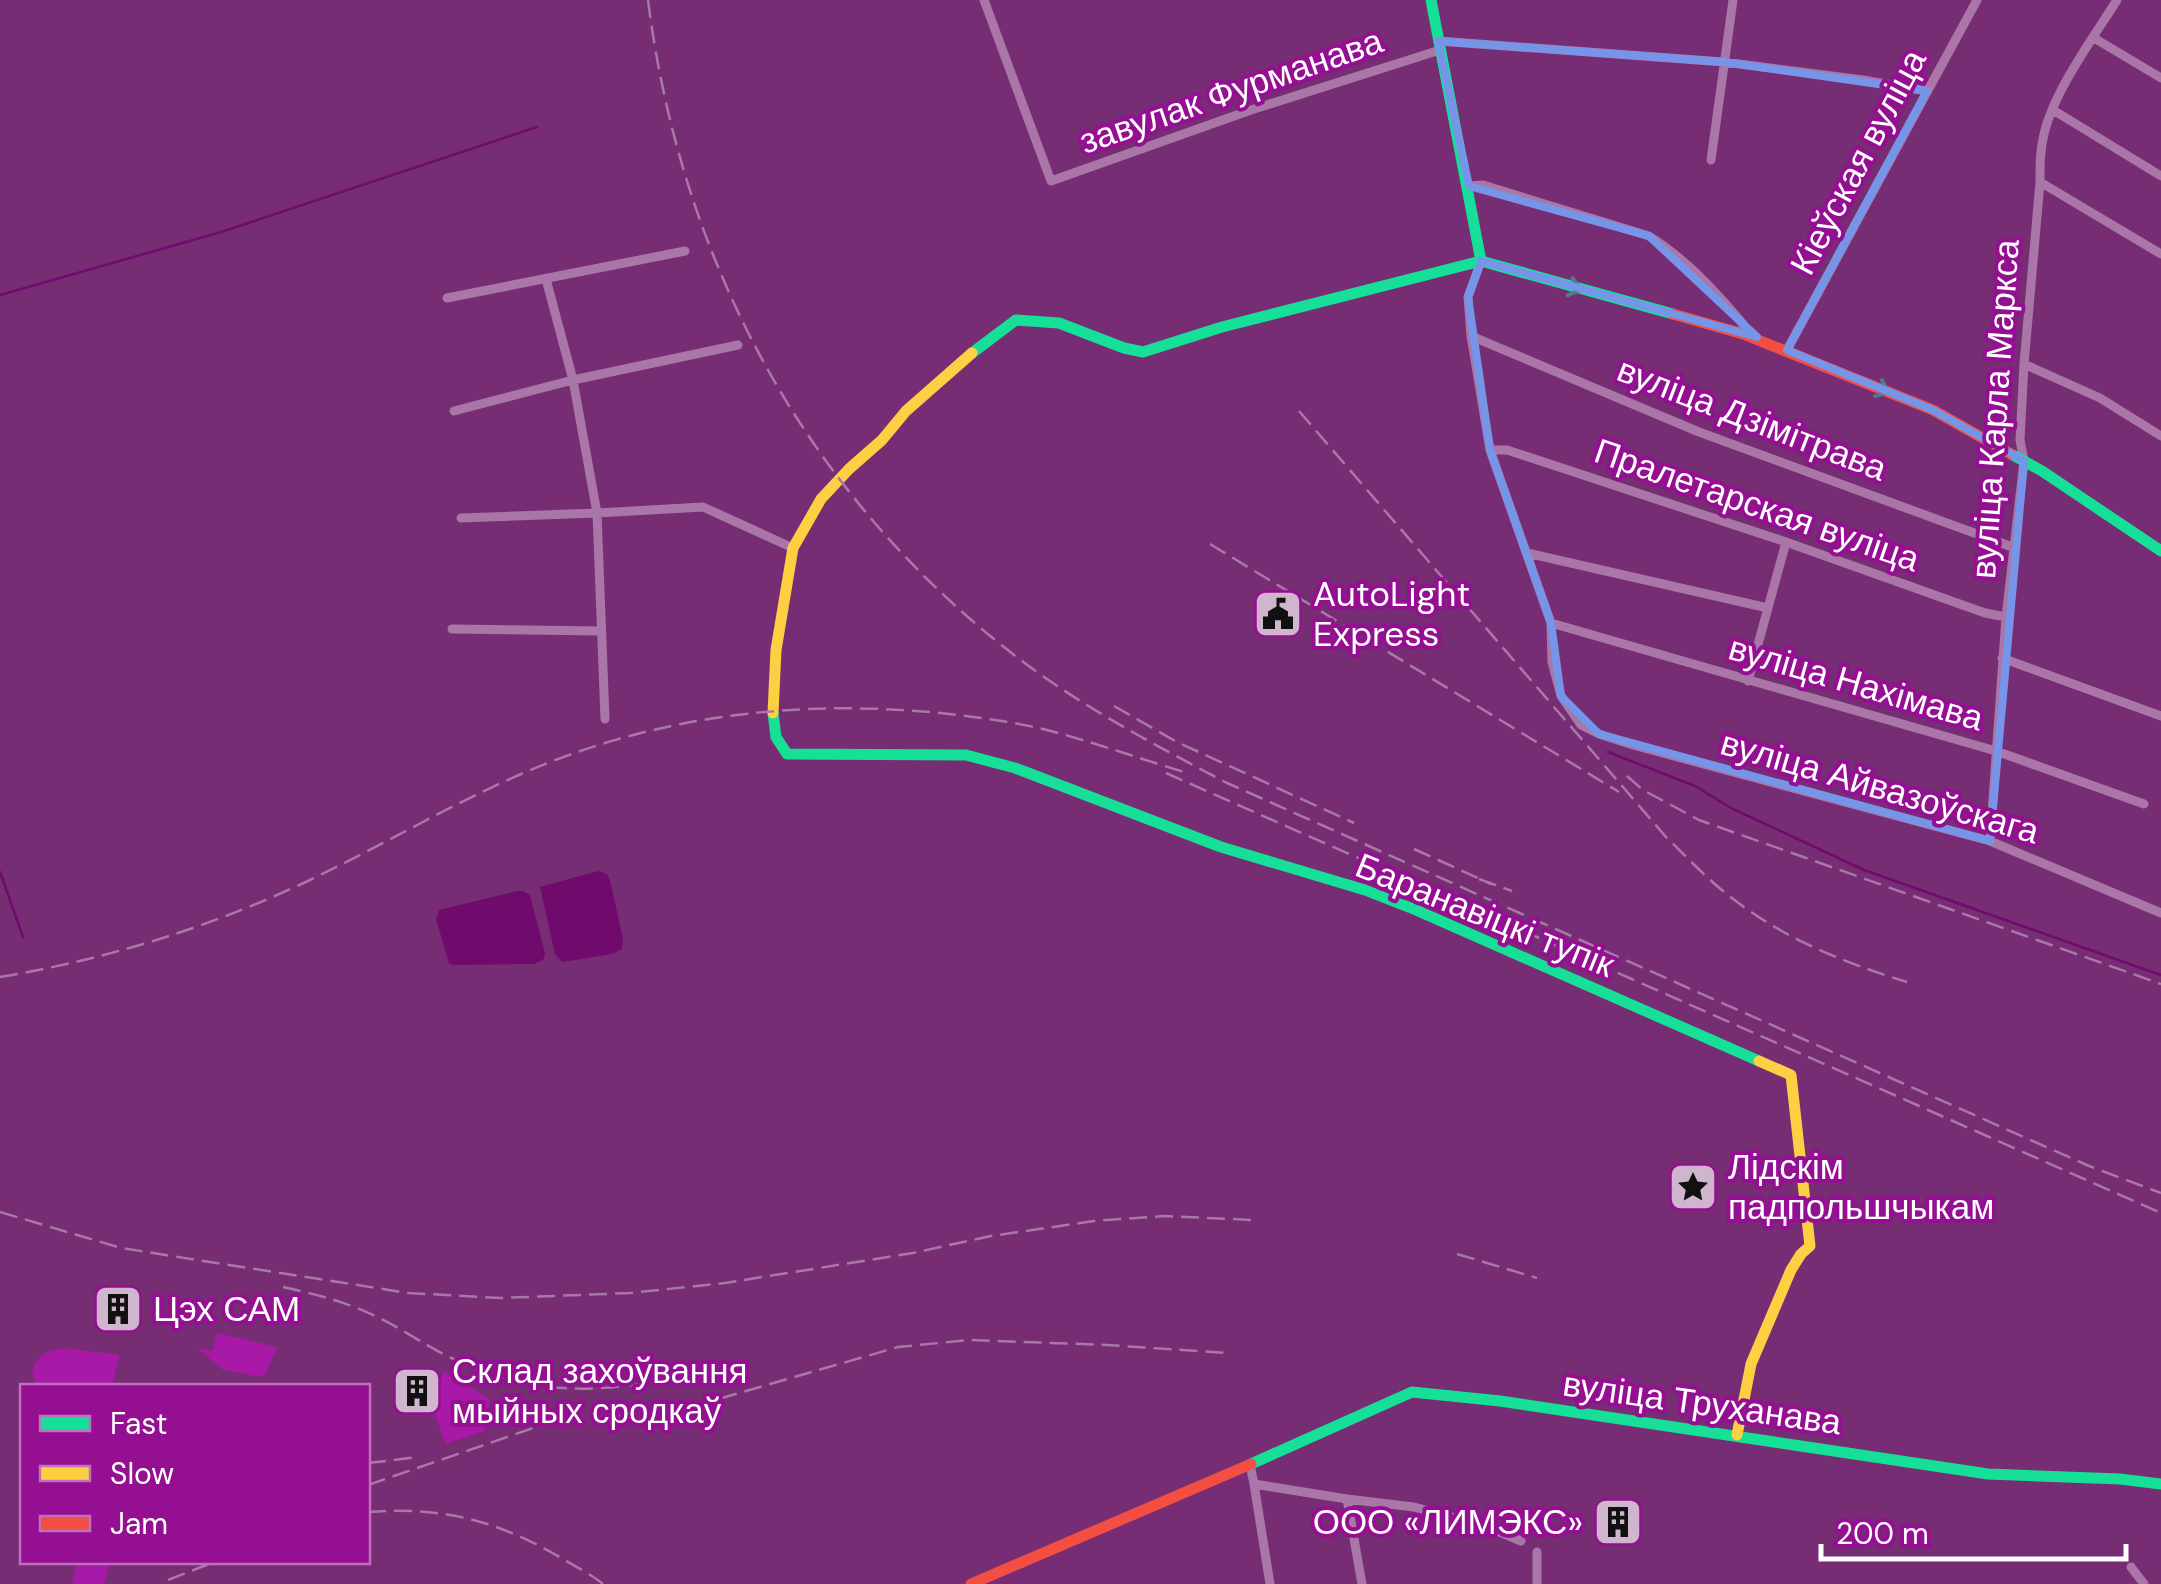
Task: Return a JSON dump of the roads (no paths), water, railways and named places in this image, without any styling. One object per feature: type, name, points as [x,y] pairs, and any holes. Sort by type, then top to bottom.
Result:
[{"type":"street","name":"завулак Фурманава","points":[[984,0],[1051,181],[1439,46]]},
{"type":"street","points":[[1431,0],[1481,261],[1468,297],[1490,450],[1551,622]]},
{"type":"street","points":[[1710,160],[1733,0]]},
{"type":"street","name":"Кіеўская вуліца","points":[[1787,350],[1977,0]]},
{"type":"street","name":"вуліца Карла Маркса","points":[[1990,842],[2002,658],[2024,461],[2020,440],[2024,364],[2040,157],[2052,110],[2117,0]]},
{"type":"street","points":[[2094,38],[2161,78]]},
{"type":"street","points":[[1439,46],[1724,62],[1927,91]]},
{"type":"street","points":[[2052,110],[2161,176]]},
{"type":"street","points":[[2040,182],[2161,254]]},
{"type":"street","points":[[1468,186],[1483,185],[1650,236],[1685,263],[1732,312],[1743,324],[1743,334]]},
{"type":"street","points":[[447,298],[684,251]]},
{"type":"street","points":[[461,518],[703,507],[793,548],[822,499],[849,469],[964,358],[1016,320],[1060,324],[1143,352],[1481,261],[1743,334],[1932,410],[2024,461],[2161,551]]},
{"type":"street","points":[[546,280],[573,380],[597,513],[605,719]]},
{"type":"street","name":"вуліца Дзімітрава","points":[[1471,336],[1699,432],[2015,548]]},
{"type":"street","points":[[454,411],[573,380],[738,345]]},
{"type":"street","points":[[2024,364],[2100,398],[2161,436]]},
{"type":"street","name":"Пралетарская вуліца","points":[[1490,450],[1507,450],[2006,617]]},
{"type":"street","points":[[1748,681],[1786,542]]},
{"type":"street","name":"Баранавіцкі тупік","points":[[793,548],[776,650],[773,710],[776,737],[787,754],[966,755],[1015,768],[1221,848],[1365,890],[1416,910],[1791,1075],[1810,1246],[1791,1270],[1751,1364],[1737,1435]]},
{"type":"street","points":[[1527,553],[1768,608]]},
{"type":"street","name":"вуліца Нахімава","points":[[1551,622],[1996,752],[2144,804]]},
{"type":"street","name":"вуліца Айвазоўскага","points":[[1551,622],[1552,662],[1561,696],[1581,725],[1599,734],[1990,842],[2161,912]]},
{"type":"street","points":[[452,629],[600,632]]},
{"type":"street","points":[[2002,658],[2161,716]]},
{"type":"street","name":"вуліца Труханава","points":[[971,1584],[1412,1392],[1500,1401],[1988,1474],[2161,1484]]},
{"type":"street","points":[[1250,1465],[1270,1584]]},
{"type":"street","points":[[1254,1484],[1414,1507],[1521,1541]]},
{"type":"street","points":[[1347,1499],[1362,1584]]},
{"type":"street","points":[[1536,1552],[1537,1584]]},
{"type":"street","points":[[2131,1567],[2144,1584]]},
{"type":"waterway","points":[[0,295],[221,232],[537,127]]},
{"type":"waterway","points":[[1608,752],[1695,786],[1731,808],[1864,870],[2161,975]]},
{"type":"waterway","points":[[0,872],[23,937]]},
{"type":"railway","points":[[648,0],[665,97],[690,191],[724,281],[766,367],[817,448],[876,524],[943,594],[1018,658],[1094,710],[1227,783],[2089,1166],[2161,1193]]},
{"type":"railway","points":[[1299,411],[1666,837],[1704,874],[1749,910],[1791,936],[1907,982]]},
{"type":"railway","points":[[1210,544],[1619,792]]},
{"type":"railway","points":[[1114,706],[1177,742],[1354,823]]},
{"type":"railway","points":[[0,977],[80,961],[197,927],[310,880],[536,768],[615,740],[709,719],[805,709],[949,714],[1047,730],[1184,772]]},
{"type":"railway","points":[[1166,773],[2161,1213]]},
{"type":"railway","points":[[1627,776],[1643,790],[1699,820],[2161,984]]},
{"type":"railway","points":[[1414,849],[1491,884]]},
{"type":"railway","points":[[1479,879],[1512,891]]},
{"type":"railway","points":[[0,1212],[121,1248],[408,1293],[501,1298],[630,1293],[725,1283],[1094,1221],[1164,1216],[1253,1220]]},
{"type":"railway","points":[[1457,1254],[1537,1278]]},
{"type":"railway","points":[[283,1287],[354,1307],[458,1361],[534,1385],[604,1388],[750,1360]]},
{"type":"railway","points":[[370,1484],[539,1426],[691,1407],[898,1347],[970,1340],[1226,1353]]},
{"type":"railway","points":[[370,1463],[419,1457]]},
{"type":"railway","points":[[370,1512],[421,1511],[493,1526],[539,1546],[603,1584]]},
{"type":"railway","points":[[168,1580],[209,1564]]},
{"type":"place","name":"AutoLight Express","points":[[1278,614]]},
{"type":"place","name":"Лідскім падпольшчыкам","points":[[1693,1187]]},
{"type":"place","name":"Цэх САМ","points":[[118,1309]]},
{"type":"place","name":"Склад захоўвання мыйных сродкаў","points":[[417,1391]]},
{"type":"place","name":"ООО «ЛИМЭКС»","points":[[1618,1522]]}]
